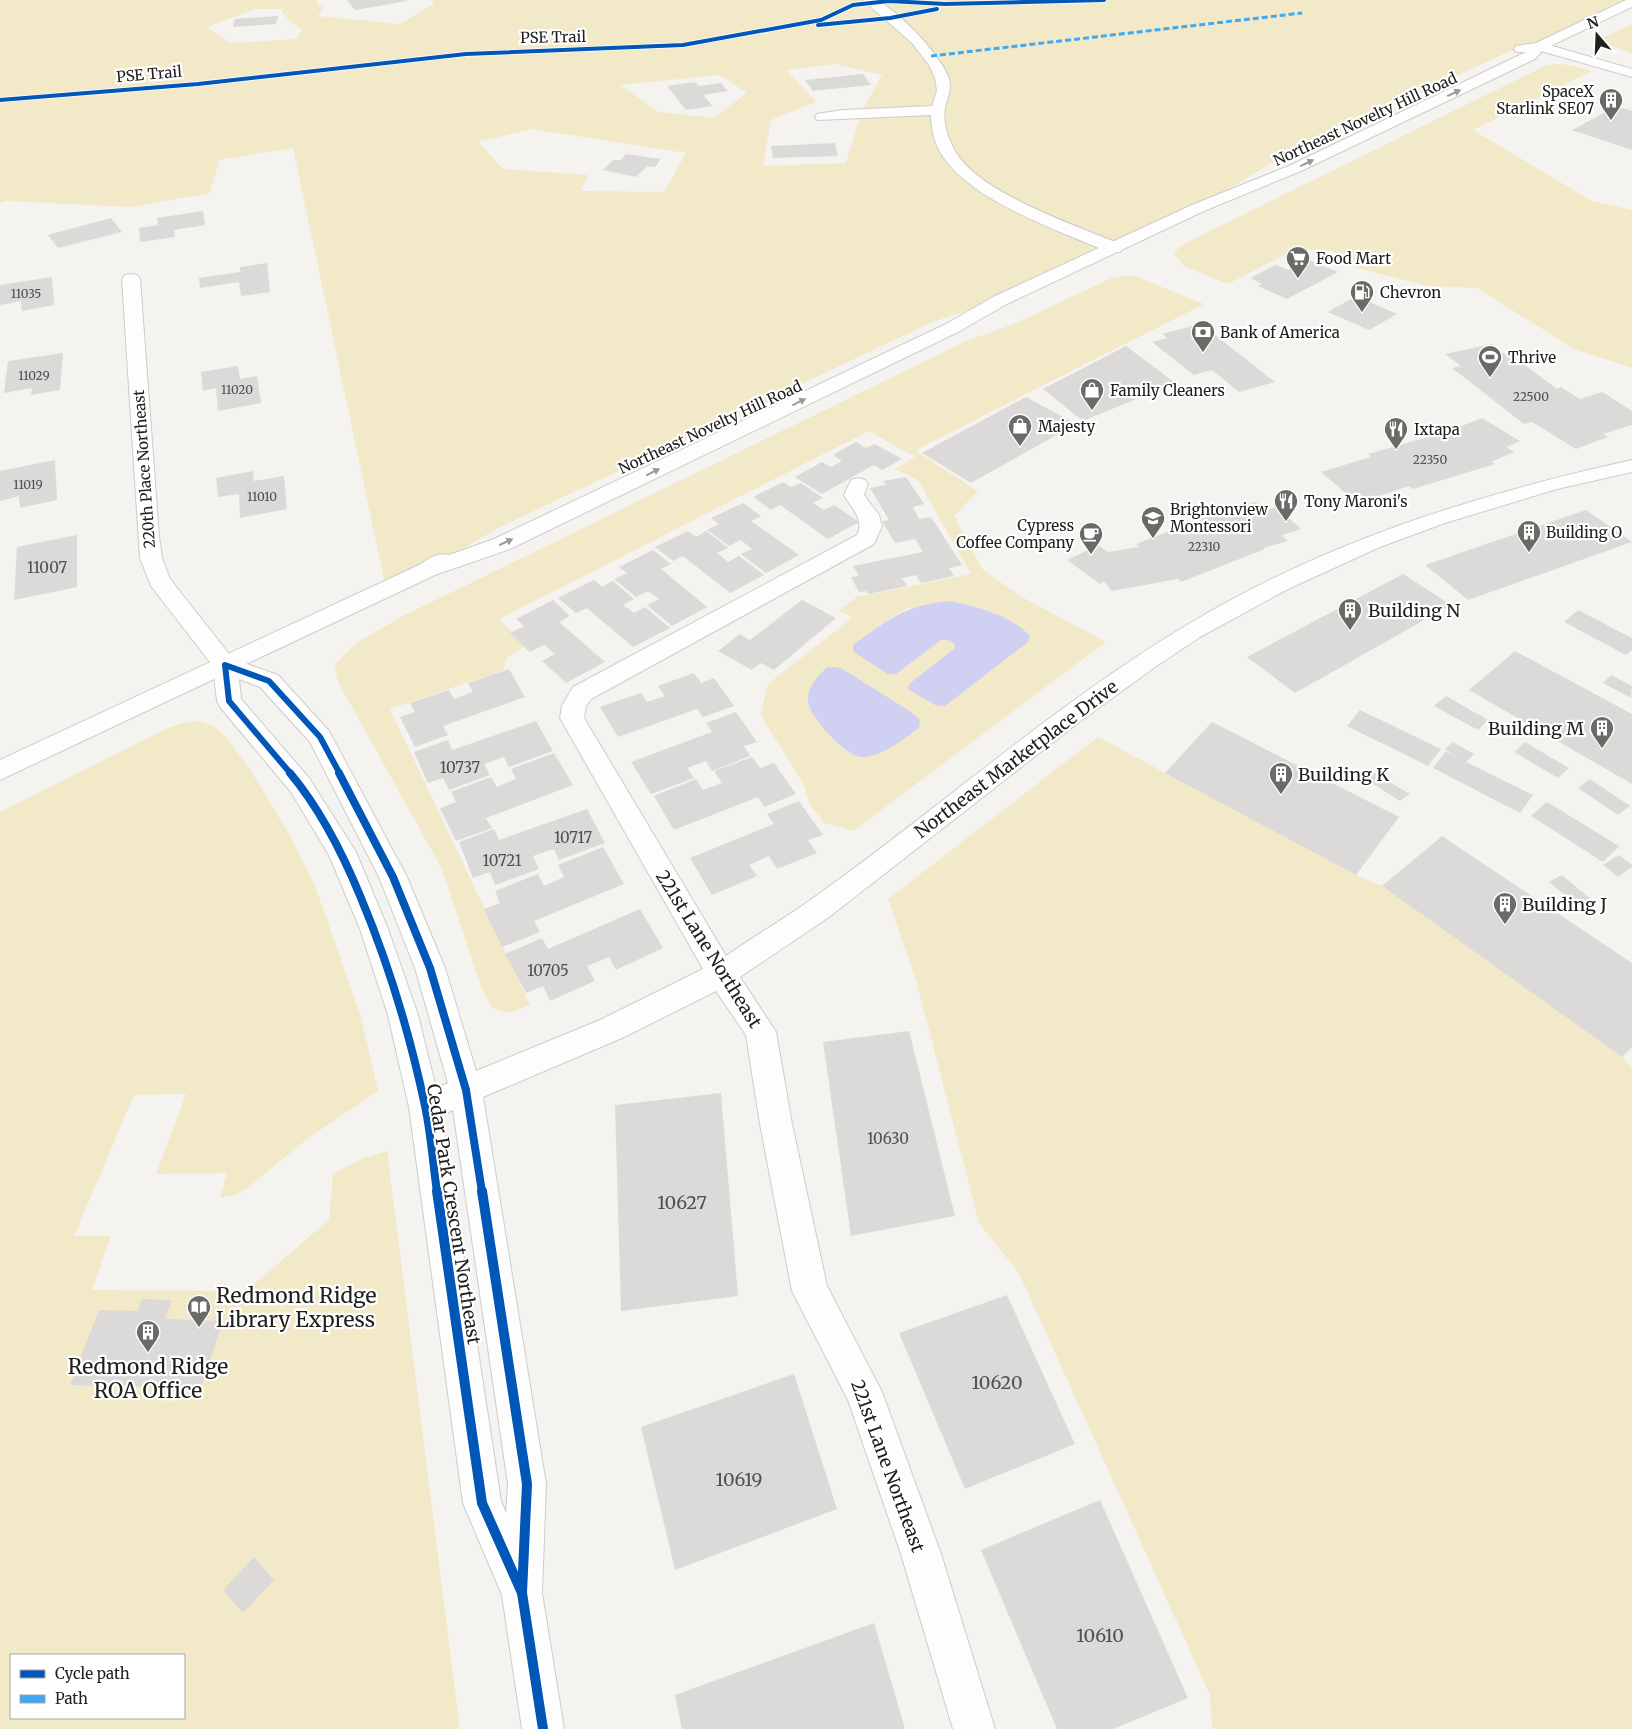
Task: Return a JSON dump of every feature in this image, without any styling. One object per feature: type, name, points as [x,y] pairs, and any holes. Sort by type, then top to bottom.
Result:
[{"type":"street","points":[[869,0],[926,49],[936,63],[943,78],[944,94],[937,110],[946,150],[957,165],[974,181],[1004,198],[1114,248]]},
{"type":"street","name":"Northeast Novelty Hill Road","points":[[1431,88],[1510,51],[1539,46],[1632,2]]},
{"type":"street","points":[[1553,39],[1632,63]]},
{"type":"street","points":[[1539,46],[1632,73]]},
{"type":"street","name":"Northeast Novelty Hill Road","points":[[0,771],[427,570],[502,544],[952,328],[1001,300],[1198,208],[1296,168],[1530,56],[1539,46]]},
{"type":"street","points":[[822,117],[843,114],[937,110]]},
{"type":"street","name":"Northeast Novelty Hill Road","points":[[1198,208],[1273,162]]},
{"type":"street","name":"220th Place Northeast","points":[[132,280],[151,558],[159,581],[225,665]]},
{"type":"street","name":"Northeast Marketplace Drive","points":[[425,1107],[611,1029],[721,974],[818,909],[1065,720],[1166,648],[1280,584],[1372,542],[1437,518],[1504,497],[1632,466]]},
{"type":"street","name":"221st Lane Northeast","points":[[858,484],[854,495],[866,510],[870,520],[871,528],[866,539],[582,693],[574,706],[572,718],[583,740],[721,974],[761,1032],[776,1124],[810,1291],[864,1392],[921,1554],[974,1729]]},
{"type":"street","name":"Cedar Park Crescent Northeast","points":[[522,1593],[482,1503],[425,1107],[402,1014],[374,929],[342,852],[300,785],[229,701],[225,665],[269,681],[320,737],[393,877],[430,968],[466,1090],[527,1484],[522,1593],[543,1729]]},
{"type":"shaded area","points":[[0,0],[318,0],[316,3],[323,7],[318,16],[400,24],[435,3],[431,0],[1632,0],[1539,46],[1510,51],[1273,162],[1198,208],[1001,300],[932,322],[498,528],[427,570],[386,589],[293,148],[219,160],[210,193],[132,207],[5,201],[0,203]],"holes":[[[255,9],[284,9],[282,12],[302,30],[296,39],[231,43],[207,27]],[[836,64],[882,75],[861,113],[846,163],[763,166],[771,120],[816,102],[786,70]],[[720,75],[747,93],[714,118],[658,112],[620,85]],[[532,129],[686,153],[664,192],[581,191],[588,175],[503,169],[478,142]]]},
{"type":"shaded area","points":[[1632,24],[1632,53],[1599,42],[1602,38]]},
{"type":"shaded area","points":[[1558,64],[1592,71],[1473,130],[1592,201],[1632,210],[1632,368],[1574,349],[1477,288],[1427,286],[1350,266],[1346,257],[1331,251],[1298,248],[1228,284],[1184,266],[1174,254],[1180,246],[1547,65]]},
{"type":"shaded area","points":[[1132,275],[1204,304],[919,448],[917,452],[978,491],[954,516],[982,569],[1020,596],[1106,642],[853,831],[825,823],[811,807],[803,783],[764,721],[761,713],[768,684],[852,618],[839,610],[857,597],[971,574],[918,480],[895,469],[915,457],[869,431],[499,619],[525,646],[505,659],[504,670],[390,709],[530,1005],[509,1013],[492,1008],[481,987],[442,869],[337,680],[335,664],[356,643],[403,616],[966,341],[1014,324],[1112,278]],"holes":[[[909,608],[1030,637],[1027,642],[945,706],[909,684],[955,648],[954,643],[948,640],[854,644],[892,617]],[[807,700],[862,757],[845,750],[829,735],[815,717]]]},
{"type":"shaded area","points":[[198,721],[214,726],[222,733],[248,766],[293,841],[315,886],[361,1017],[378,1091],[307,1139],[246,1189],[236,1195],[220,1198],[227,1173],[156,1174],[186,1094],[134,1095],[74,1236],[111,1236],[92,1290],[246,1291],[329,1220],[333,1174],[364,1158],[387,1151],[460,1729],[0,1729],[0,812],[168,728]]},
{"type":"shaded area","points":[[1098,737],[1356,875],[1382,886],[1622,1057],[1632,1068],[1632,1729],[1212,1729],[1210,1695],[1019,1273],[979,1223],[916,980],[888,899]]},
{"type":"water","points":[[948,601],[992,612],[1014,623],[1030,636],[1028,642],[945,706],[935,705],[908,689],[909,684],[955,648],[954,643],[948,640],[941,640],[896,674],[888,674],[855,653],[853,649],[854,644],[898,615],[919,606]]},
{"type":"water","points":[[828,667],[837,667],[846,671],[911,712],[920,720],[919,728],[892,747],[878,754],[862,757],[847,751],[822,726],[810,709],[808,702],[809,692],[814,682]]},
{"type":"building","points":[[347,0],[407,0],[407,1],[355,10]]},
{"type":"building","points":[[278,16],[276,24],[233,27],[235,19]]},
{"type":"building","points":[[863,74],[871,85],[813,91],[805,80]]},
{"type":"building","points":[[695,82],[699,86],[721,83],[728,91],[703,95],[713,106],[686,110],[667,86]]},
{"type":"building","name":"SpaceX Starlink SE07","points":[[1617,106],[1632,111],[1632,150],[1572,130]]},
{"type":"building","points":[[835,143],[838,156],[773,158],[771,146]]},
{"type":"building","points":[[626,154],[661,159],[655,167],[647,166],[636,177],[603,170],[613,160],[621,160]]},
{"type":"building","points":[[203,211],[205,225],[174,230],[175,237],[140,242],[139,228],[158,225],[157,218]]},
{"type":"building","points":[[111,218],[122,232],[58,248],[48,235]]},
{"type":"building","points":[[1309,260],[1338,272],[1287,299],[1258,286],[1262,284],[1250,278],[1276,265],[1288,270]]},
{"type":"building","points":[[267,263],[270,292],[241,296],[239,282],[200,288],[199,278],[240,272],[240,267]]},
{"type":"building","points":[[52,277],[54,305],[22,311],[21,301],[0,305],[0,285]]},
{"type":"building","name":"Chevron","points":[[1356,296],[1397,314],[1369,330],[1328,312]]},
{"type":"building","name":"Bank of America","points":[[1192,326],[1201,334],[1210,331],[1275,382],[1239,392],[1212,370],[1194,375],[1152,342],[1167,338],[1162,334]]},
{"type":"building","points":[[1492,344],[1508,357],[1513,356],[1557,389],[1561,387],[1580,399],[1602,392],[1632,411],[1632,425],[1603,434],[1608,437],[1576,449],[1532,422],[1524,424],[1452,368],[1461,366],[1445,354]]},
{"type":"building","points":[[1126,346],[1175,383],[1083,421],[1043,389]]},
{"type":"building","points":[[63,353],[60,390],[31,395],[32,388],[4,393],[8,361]]},
{"type":"building","points":[[238,366],[240,379],[257,376],[261,403],[218,411],[216,388],[203,391],[201,372]]},
{"type":"building","points":[[1026,397],[1076,424],[971,483],[922,453]]},
{"type":"building","points":[[1482,418],[1520,441],[1506,447],[1514,452],[1491,462],[1495,464],[1413,489],[1409,486],[1357,503],[1321,472],[1371,457],[1368,454],[1449,431]]},
{"type":"building","points":[[856,442],[866,448],[875,444],[902,459],[882,470],[874,465],[822,494],[795,477],[822,462],[831,467],[842,461],[833,455]]},
{"type":"building","points":[[55,460],[57,500],[20,508],[19,496],[0,501],[0,471]]},
{"type":"building","points":[[253,471],[254,481],[284,476],[287,509],[240,518],[239,494],[218,497],[216,478]]},
{"type":"building","points":[[906,477],[924,504],[913,507],[919,519],[931,517],[962,565],[949,568],[954,576],[921,583],[916,575],[902,578],[907,586],[869,594],[866,591],[859,592],[851,577],[859,576],[853,566],[923,552],[915,539],[895,543],[882,521],[889,520],[870,488],[886,485],[883,481]]},
{"type":"building","points":[[783,482],[791,487],[801,483],[823,498],[813,503],[824,510],[834,505],[859,522],[828,539],[780,505],[771,510],[753,497]]},
{"type":"building","points":[[1256,502],[1266,510],[1277,507],[1301,529],[1282,535],[1288,541],[1263,548],[1265,549],[1181,582],[1178,579],[1111,591],[1104,581],[1100,584],[1067,560],[1098,545],[1108,552],[1139,547],[1136,544],[1219,512],[1221,514],[1240,509],[1238,506]]},
{"type":"building","points":[[743,503],[761,516],[751,521],[799,555],[766,573],[741,554],[752,549],[741,540],[729,546],[707,530],[719,524],[711,518]]},
{"type":"building","name":"Building O","points":[[1586,510],[1632,542],[1468,600],[1425,565]]},
{"type":"building","points":[[688,531],[696,537],[706,531],[728,548],[717,553],[728,562],[739,556],[764,575],[730,593],[683,556],[673,561],[655,547]]},
{"type":"building","points":[[77,535],[77,587],[14,600],[17,547]]},
{"type":"building","points":[[653,550],[671,564],[661,569],[707,607],[672,626],[647,605],[659,599],[648,591],[636,597],[614,579],[627,573],[619,567]]},
{"type":"building","name":"Building N","points":[[1403,574],[1451,605],[1295,693],[1247,657]]},
{"type":"building","points":[[594,580],[602,587],[613,581],[634,599],[623,605],[634,613],[645,607],[670,628],[633,647],[587,608],[576,613],[558,598]]},
{"type":"building","points":[[553,600],[570,616],[559,622],[605,662],[566,683],[542,661],[555,654],[544,645],[530,652],[510,633],[524,626],[516,619]]},
{"type":"building","points":[[802,600],[836,618],[774,670],[761,663],[752,670],[718,651],[740,634],[750,640]]},
{"type":"building","points":[[1578,610],[1632,638],[1632,650],[1626,655],[1564,622]]},
{"type":"building","name":"Building M","points":[[1515,651],[1632,714],[1632,784],[1469,690]]},
{"type":"building","points":[[509,669],[525,697],[443,726],[448,735],[415,747],[400,717],[415,712],[410,703],[449,690],[454,699],[473,692],[468,683]]},
{"type":"building","points":[[694,673],[701,683],[714,678],[734,706],[703,717],[697,709],[618,737],[600,707],[641,693],[647,702],[665,696],[658,686]]},
{"type":"building","points":[[1611,675],[1632,686],[1631,698],[1603,683]]},
{"type":"building","points":[[1446,696],[1488,720],[1478,730],[1434,706]]},
{"type":"building","points":[[1360,710],[1441,749],[1428,766],[1347,726]]},
{"type":"building","points":[[736,712],[757,742],[744,746],[750,756],[712,771],[706,761],[687,768],[694,778],[651,794],[631,762],[712,732],[706,723]]},
{"type":"building","points":[[536,721],[553,751],[509,767],[504,757],[484,764],[490,775],[449,790],[443,778],[428,783],[414,752],[448,740],[452,750]]},
{"type":"building","name":"Building K","points":[[1212,722],[1399,817],[1356,875],[1165,773]]},
{"type":"building","points":[[1453,742],[1474,754],[1466,762],[1533,795],[1520,813],[1433,768],[1446,751],[1460,759],[1445,749]]},
{"type":"building","points":[[1525,742],[1569,768],[1558,778],[1514,752]]},
{"type":"building","points":[[554,753],[573,785],[486,818],[492,828],[456,841],[440,808],[456,802],[451,792],[491,777],[497,787],[516,779],[511,769]]},
{"type":"building","points":[[752,757],[760,768],[774,763],[796,794],[764,807],[758,797],[674,830],[654,796],[696,779],[703,790],[722,783],[714,771]]},
{"type":"building","points":[[1366,768],[1410,794],[1400,801],[1359,775]]},
{"type":"building","points":[[1590,779],[1630,806],[1618,815],[1578,788]]},
{"type":"building","points":[[799,801],[823,835],[808,840],[817,853],[777,869],[769,856],[749,865],[757,876],[712,895],[690,858],[774,824],[767,814]]},
{"type":"building","points":[[1547,802],[1619,846],[1603,862],[1531,816]]},
{"type":"building","points":[[587,809],[605,843],[559,860],[554,849],[533,856],[539,869],[495,885],[490,872],[473,878],[459,842],[494,829],[499,840]]},
{"type":"building","name":"Building J","points":[[1442,836],[1632,963],[1632,1047],[1622,1057],[1382,886]]},
{"type":"building","points":[[603,847],[624,884],[534,921],[540,932],[502,947],[484,909],[500,903],[495,891],[538,874],[544,886],[564,877],[558,865]]},
{"type":"building","points":[[1619,855],[1632,867],[1618,877],[1603,865]]},
{"type":"building","points":[[1562,875],[1593,901],[1580,908],[1549,882]]},
{"type":"building","points":[[640,909],[663,948],[616,970],[609,957],[587,966],[595,981],[550,1001],[543,986],[526,993],[505,954],[542,938],[548,949]]},
{"type":"building","points":[[909,1031],[955,1216],[851,1236],[823,1042]]},
{"type":"building","points":[[721,1093],[738,1296],[621,1311],[615,1105]]},
{"type":"building","points":[[1007,1295],[1075,1444],[965,1489],[899,1333]]},
{"type":"building","name":"Redmond Ridge ROA Office","points":[[142,1299],[172,1300],[165,1319],[223,1321],[201,1388],[70,1385],[99,1310],[137,1311]]},
{"type":"building","points":[[794,1374],[837,1509],[675,1570],[641,1427]]},
{"type":"building","points":[[1100,1500],[1188,1698],[1113,1729],[1057,1729],[981,1550]]},
{"type":"building","points":[[254,1557],[274,1580],[243,1613],[223,1590]]},
{"type":"building","points":[[874,1623],[905,1729],[682,1729],[675,1695]]},
{"type":"marked path","points":[[931,56],[1302,13]]},
{"type":"cycle path","name":"PSE Trail","points":[[0,100],[198,84],[466,54],[683,45],[821,20],[853,5],[889,1],[945,4],[1104,0]]},
{"type":"cycle path","points":[[818,25],[890,18],[937,9]]},
{"type":"cycle path","points":[[522,1593],[482,1503],[425,1107],[403,1015],[374,929],[342,852],[300,785],[229,701],[225,665],[269,681],[320,737],[393,877],[430,968],[466,1090],[527,1484],[522,1593],[543,1729]]},
{"type":"place","name":"SpaceX Starlink SE07","points":[[1611,121]]},
{"type":"place","name":"Food Mart","points":[[1298,279]]},
{"type":"place","name":"Chevron","points":[[1362,313]]},
{"type":"place","name":"Bank of America","points":[[1203,353]]},
{"type":"place","name":"Thrive","points":[[1490,378]]},
{"type":"place","name":"Family Cleaners","points":[[1092,411]]},
{"type":"place","name":"Majesty","points":[[1020,447]]},
{"type":"place","name":"Ixtapa","points":[[1396,450]]},
{"type":"place","name":"Tony Maroni's","points":[[1286,522]]},
{"type":"place","name":"Brightonview Montessori","points":[[1153,539]]},
{"type":"place","name":"Building O","points":[[1529,553]]},
{"type":"place","name":"Cypress Coffee Company","points":[[1091,555]]},
{"type":"place","name":"Building N","points":[[1350,631]]},
{"type":"place","name":"Building M","points":[[1602,749]]},
{"type":"place","name":"Building K","points":[[1281,795]]},
{"type":"place","name":"Building J","points":[[1505,925]]},
{"type":"place","name":"Redmond Ridge Library Express","points":[[199,1328]]},
{"type":"place","name":"Redmond Ridge ROA Office","points":[[148,1353]]}]
